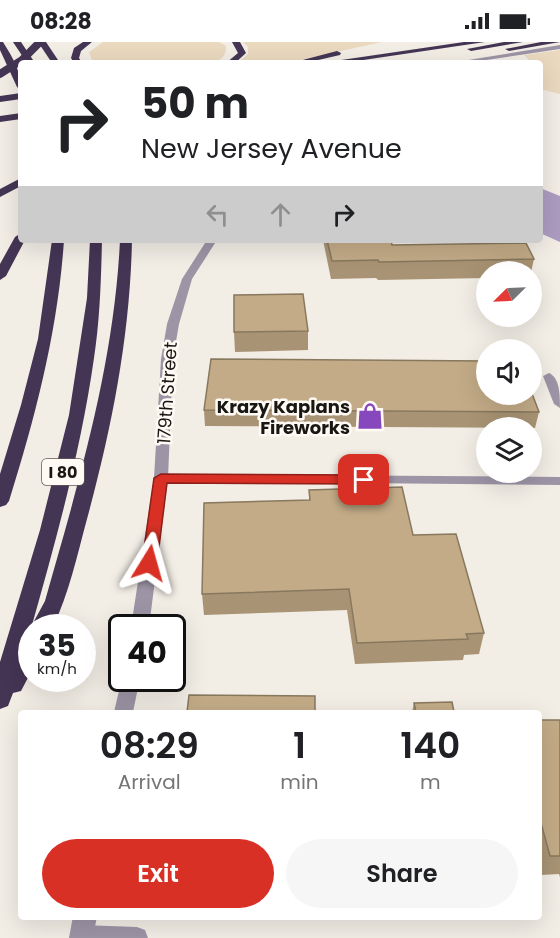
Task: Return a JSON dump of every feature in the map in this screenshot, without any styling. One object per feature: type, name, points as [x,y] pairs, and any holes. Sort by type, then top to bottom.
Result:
[{"type":"highway","points":[[17,42],[29,60]]},
{"type":"highway","points":[[22,60],[41,42],[54,60]]},
{"type":"highway","points":[[76,60],[77,50],[88,42]]},
{"type":"highway","points":[[233,60],[242,52],[236,42]]},
{"type":"highway","points":[[472,49],[481,42]]},
{"type":"highway","points":[[439,60],[472,49],[519,42]]},
{"type":"highway","points":[[357,60],[556,42]]},
{"type":"highway","points":[[0,43],[18,80]]},
{"type":"highway","points":[[307,60],[351,50]]},
{"type":"highway","points":[[381,60],[400,56]]},
{"type":"highway","points":[[0,74],[18,63]]},
{"type":"highway","points":[[0,99],[18,96]]},
{"type":"highway","points":[[0,107],[18,104]]},
{"type":"highway","points":[[0,113],[18,110]]},
{"type":"highway","points":[[0,119],[18,116]]},
{"type":"highway","points":[[0,194],[18,183]]},
{"type":"highway","points":[[0,276],[18,243]]},
{"type":"highway","points":[[0,501],[41,356],[50,312],[58,243]]},
{"type":"highway","name":"I 80","points":[[0,699],[39,567],[66,460],[83,377],[92,309],[96,243]]},
{"type":"highway","points":[[48,614],[55,601],[108,397],[121,332],[127,276],[126,243]]},
{"type":"highway","points":[[0,710],[18,675]]},
{"type":"street","points":[[472,60],[560,47]]},
{"type":"street","name":"179th Street","points":[[142,614],[161,478],[167,359],[173,324],[187,279],[210,243]]},
{"type":"street","points":[[549,376],[560,404]]},
{"type":"street","points":[[161,478],[560,481]]},
{"type":"street","points":[[124,710],[128,692]]},
{"type":"street","points":[[83,930],[137,938]]},
{"type":"shaded area","points":[[103,42],[219,42],[226,46],[226,52],[219,60],[92,60],[89,52]]},
{"type":"shaded area","points":[[243,42],[382,42],[300,60],[241,60],[248,54],[248,47]]},
{"type":"shaded area","points":[[560,50],[560,94],[543,90],[543,60],[529,60],[524,55]]},
{"type":"shaded area","points":[[543,189],[560,196],[560,242],[543,234]]},
{"type":"pier","points":[[462,42],[471,48],[476,57],[454,60],[405,60],[402,49]]},
{"type":"building","points":[[328,243],[392,243],[392,245],[526,243],[534,259],[379,262],[378,260],[332,261]]},
{"type":"building","points":[[303,294],[308,331],[234,332],[234,295]]},
{"type":"building","points":[[211,359],[476,361],[476,405],[536,405],[539,412],[204,410]]},
{"type":"building","points":[[402,487],[413,535],[456,534],[484,633],[466,634],[468,639],[357,643],[349,589],[202,594],[204,503],[310,500],[309,490]]},
{"type":"building","points":[[189,695],[315,696],[315,710],[187,710]]},
{"type":"building","points":[[452,702],[454,710],[416,710],[414,703]]},
{"type":"building","points":[[542,720],[560,720],[560,856],[550,856],[542,827]]},
{"type":"place","name":"Krazy Kaplans Fireworks","points":[[370,416]]},
{"type":"route","points":[[149,563],[161,478],[364,480]]}]
